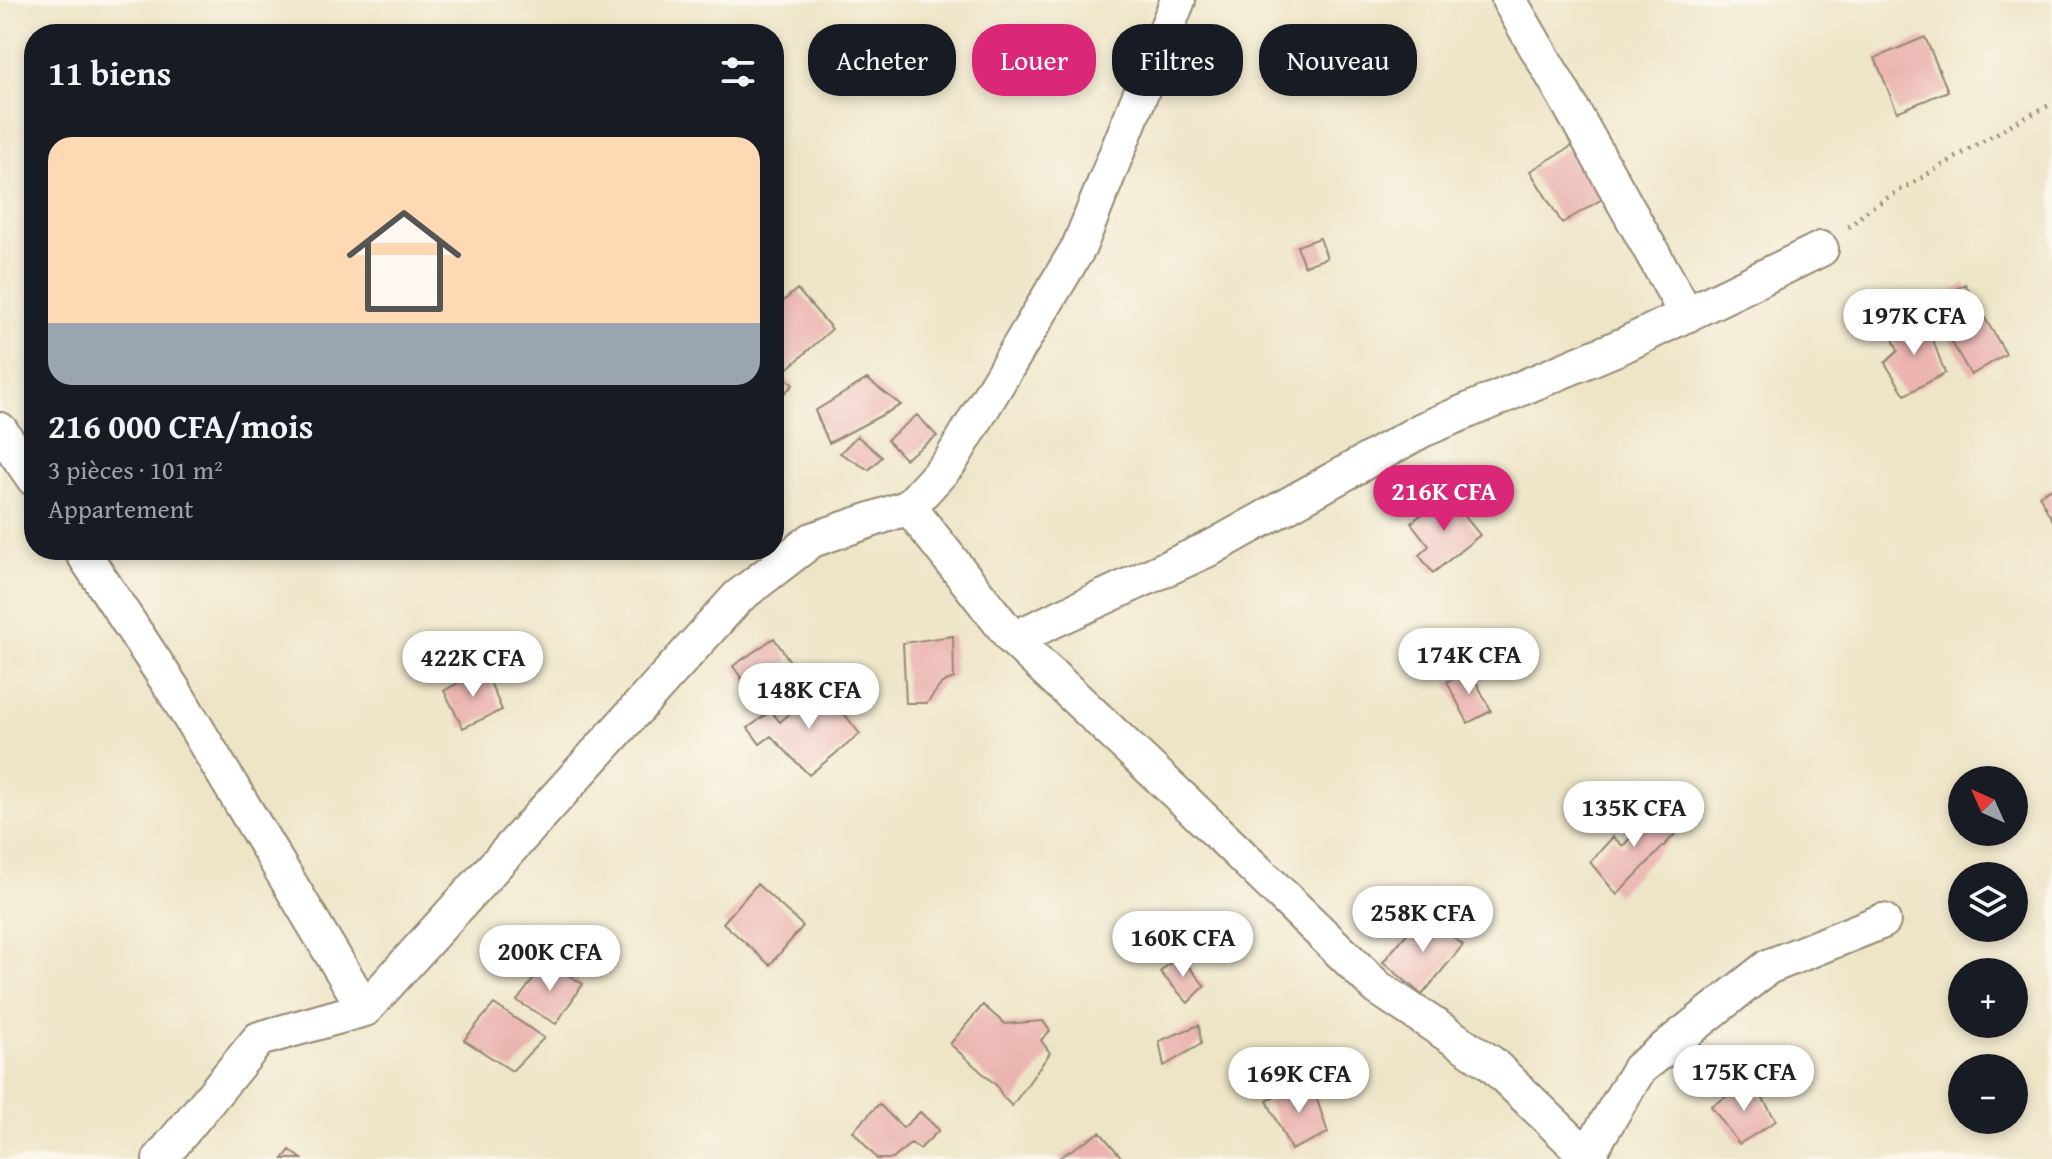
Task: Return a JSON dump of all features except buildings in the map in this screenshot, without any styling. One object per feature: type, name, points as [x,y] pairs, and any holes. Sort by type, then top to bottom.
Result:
[{"type":"street","points":[[160,1159],[259,1039],[365,1009],[738,597],[812,540],[909,507],[950,462],[1079,247],[1178,0]]},
{"type":"street","points":[[1509,0],[1687,315]]},
{"type":"street","points":[[1013,639],[1213,547],[1422,430],[1624,345],[1821,249]]},
{"type":"street","points":[[0,430],[24,465]]},
{"type":"street","points":[[909,507],[1013,639],[1378,988],[1491,1063],[1587,1158],[1639,1069],[1662,1050],[1768,967],[1883,921]]},
{"type":"street","points":[[88,560],[174,691],[365,1009]]},
{"type":"path","points":[[1821,249],[1872,207],[2052,104]]}]
